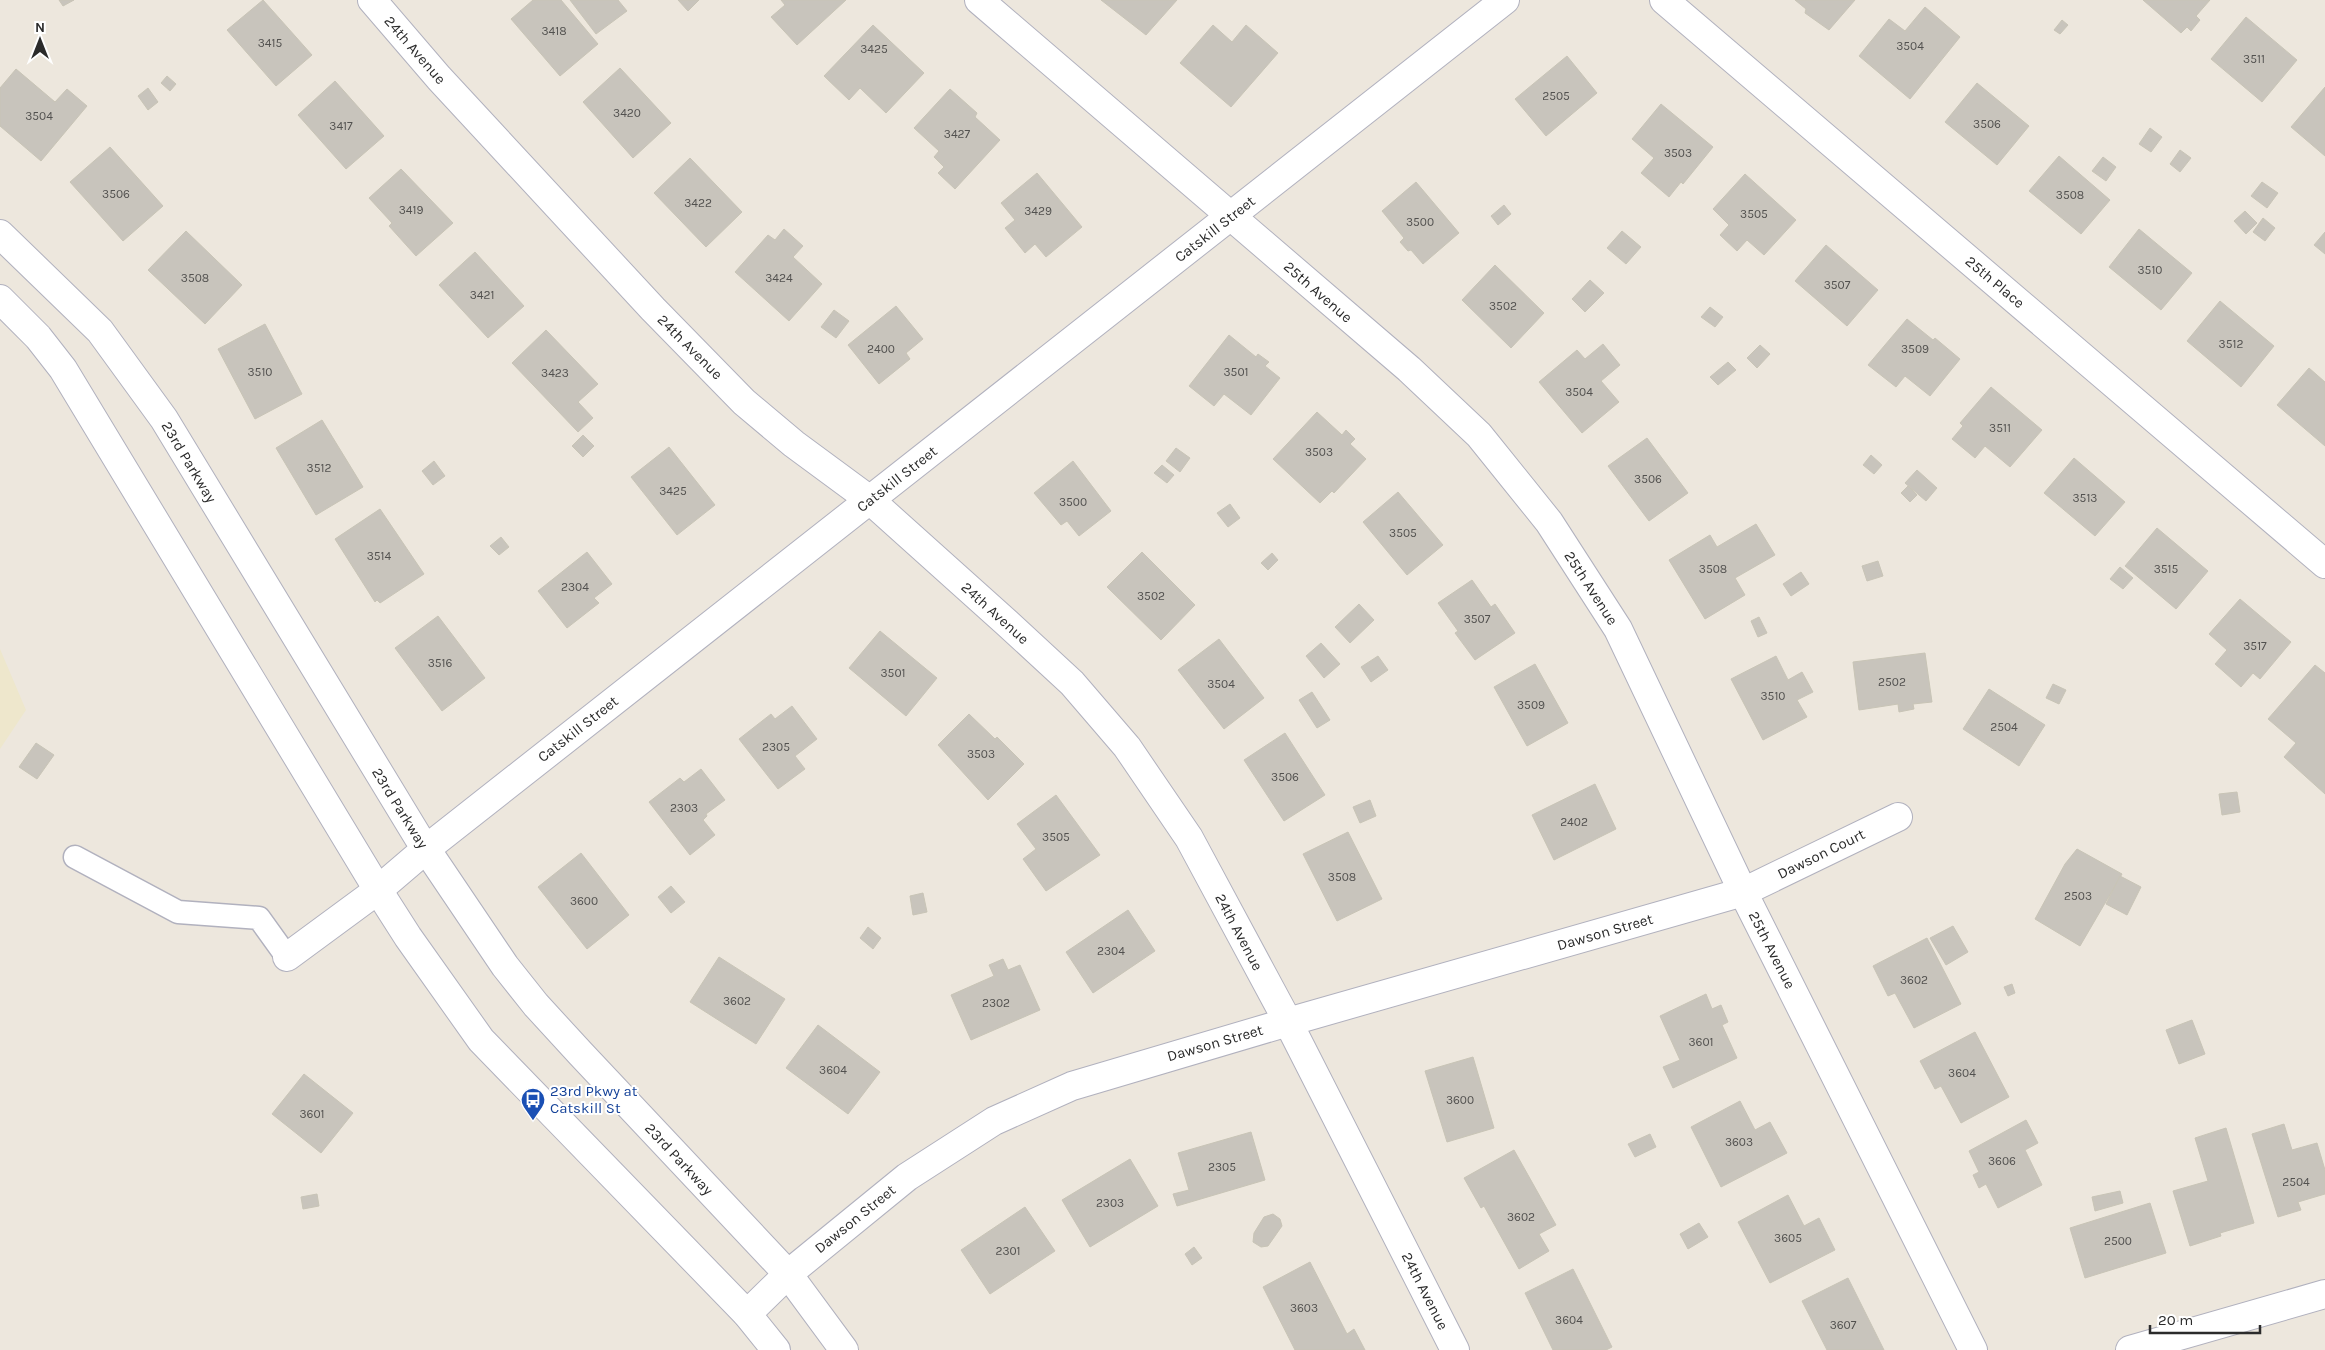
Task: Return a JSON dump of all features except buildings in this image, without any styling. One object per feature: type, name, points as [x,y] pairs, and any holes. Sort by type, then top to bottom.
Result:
[{"type":"street","name":"24th Avenue","points":[[372,0],[439,78],[653,309],[744,402],[794,444],[870,500],[1072,683],[1127,747],[1189,838],[1288,1022],[1455,1350]]},
{"type":"street","name":"25th Avenue","points":[[979,0],[1409,370],[1479,435],[1549,522],[1618,629],[1743,892],[1973,1350]]},
{"type":"street","name":"Catskill Street","points":[[287,957],[378,890],[426,849],[1505,0]]},
{"type":"street","name":"25th Place","points":[[1664,0],[2325,564]]},
{"type":"street","name":"23rd Parkway","points":[[0,234],[100,330],[164,419],[426,849],[505,966],[536,1005],[788,1274],[844,1350]]},
{"type":"street","points":[[0,299],[38,337],[63,370],[378,890],[408,937],[481,1040],[747,1314],[776,1350]]},
{"type":"street","name":"Dawson Court","points":[[1743,892],[1898,817]]},
{"type":"street","name":"Dawson Street","points":[[747,1314],[788,1274],[907,1176],[994,1120],[1072,1086],[1743,892]]},
{"type":"street","points":[[2130,1350],[2325,1294]]},
{"type":"lane","points":[[75,857],[178,912],[259,918],[287,957]]},
{"type":"shaded area","points":[[0,649],[26,710],[0,749]]},
{"type":"place","name":"23rd Pkwy at Catskill St","points":[[533,1121]]}]
